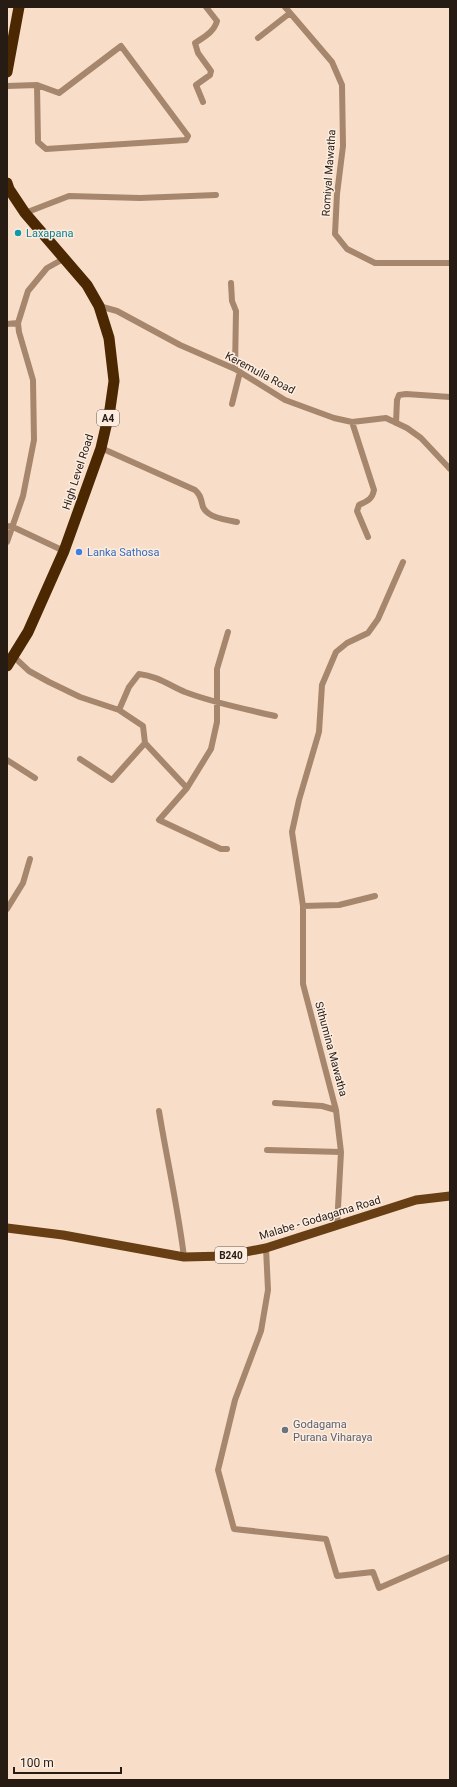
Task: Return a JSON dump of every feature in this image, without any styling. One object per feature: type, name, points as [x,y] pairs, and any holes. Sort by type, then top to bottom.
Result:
[{"type":"highway","points":[[7,72],[19,7]]},
{"type":"highway","name":"High Level Road","points":[[7,183],[9,189],[25,213],[87,285],[99,306],[109,338],[114,381],[110,409],[100,448],[64,551],[28,632],[14,657],[7,666]]},
{"type":"main road","name":"Malabe - Godagama Road","points":[[7,1228],[63,1235],[184,1257],[225,1256],[266,1248],[416,1200],[450,1196]]},
{"type":"street","points":[[203,102],[196,85],[210,75],[211,71],[198,53],[195,44],[216,27],[217,21],[206,7]]},
{"type":"street","name":"Romiyal Mawatha","points":[[285,7],[332,62],[342,85],[343,146],[337,194],[335,234],[347,249],[375,263],[450,262]]},
{"type":"street","points":[[258,38],[290,13]]},
{"type":"street","points":[[7,86],[37,85],[59,93],[121,46],[188,136],[186,140],[46,149],[38,142],[37,85]]},
{"type":"street","points":[[25,213],[69,196],[140,198],[216,195]]},
{"type":"street","points":[[7,542],[10,526],[23,496],[34,440],[33,380],[18,332],[18,323],[28,291],[48,268],[65,258]]},
{"type":"street","points":[[231,283],[232,301],[236,311],[238,371],[232,404]]},
{"type":"street","name":"Keremulla Road","points":[[99,306],[117,311],[180,345],[238,371],[285,400],[334,418],[352,422],[386,418],[407,428],[421,438],[450,469]]},
{"type":"street","points":[[7,324],[18,323]]},
{"type":"street","points":[[396,423],[397,400],[399,395],[406,394],[450,397]]},
{"type":"street","points":[[352,422],[374,490],[373,497],[368,502],[359,505],[357,511],[368,537]]},
{"type":"street","points":[[100,448],[195,490],[200,495],[204,508],[208,513],[219,518],[237,522]]},
{"type":"street","points":[[10,526],[64,551]]},
{"type":"street","name":"Sithumina Mawatha","points":[[337,1226],[340,1152],[336,1110],[303,984],[303,906],[292,832],[299,800],[319,732],[322,685],[336,652],[347,643],[368,633],[378,619],[403,562]]},
{"type":"street","points":[[227,849],[221,849],[159,820],[187,788],[211,749],[217,722],[217,669],[228,632]]},
{"type":"street","points":[[14,657],[29,670],[49,682],[80,697],[119,710],[143,726],[145,743],[187,788]]},
{"type":"street","points":[[119,710],[130,687],[139,674],[153,676],[185,692],[216,702],[275,716]]},
{"type":"street","points":[[80,759],[112,780],[145,743]]},
{"type":"street","points":[[7,760],[35,778]]},
{"type":"street","points":[[7,909],[23,883],[30,859]]},
{"type":"street","points":[[303,906],[339,905],[375,896]]},
{"type":"street","points":[[275,1103],[322,1106],[336,1110]]},
{"type":"street","points":[[159,1111],[167,1162],[178,1210],[184,1257]]},
{"type":"street","points":[[267,1150],[340,1152]]},
{"type":"street","points":[[266,1248],[268,1290],[261,1331],[235,1400],[218,1470],[234,1529],[326,1539],[337,1576],[373,1572],[379,1588],[450,1557]]},
{"type":"place","name":"Laxapana","points":[[18,233]]},
{"type":"place","name":"Lanka Sathosa","points":[[79,552]]},
{"type":"place","name":"Godagama Purana Viharaya","points":[[285,1430]]}]
